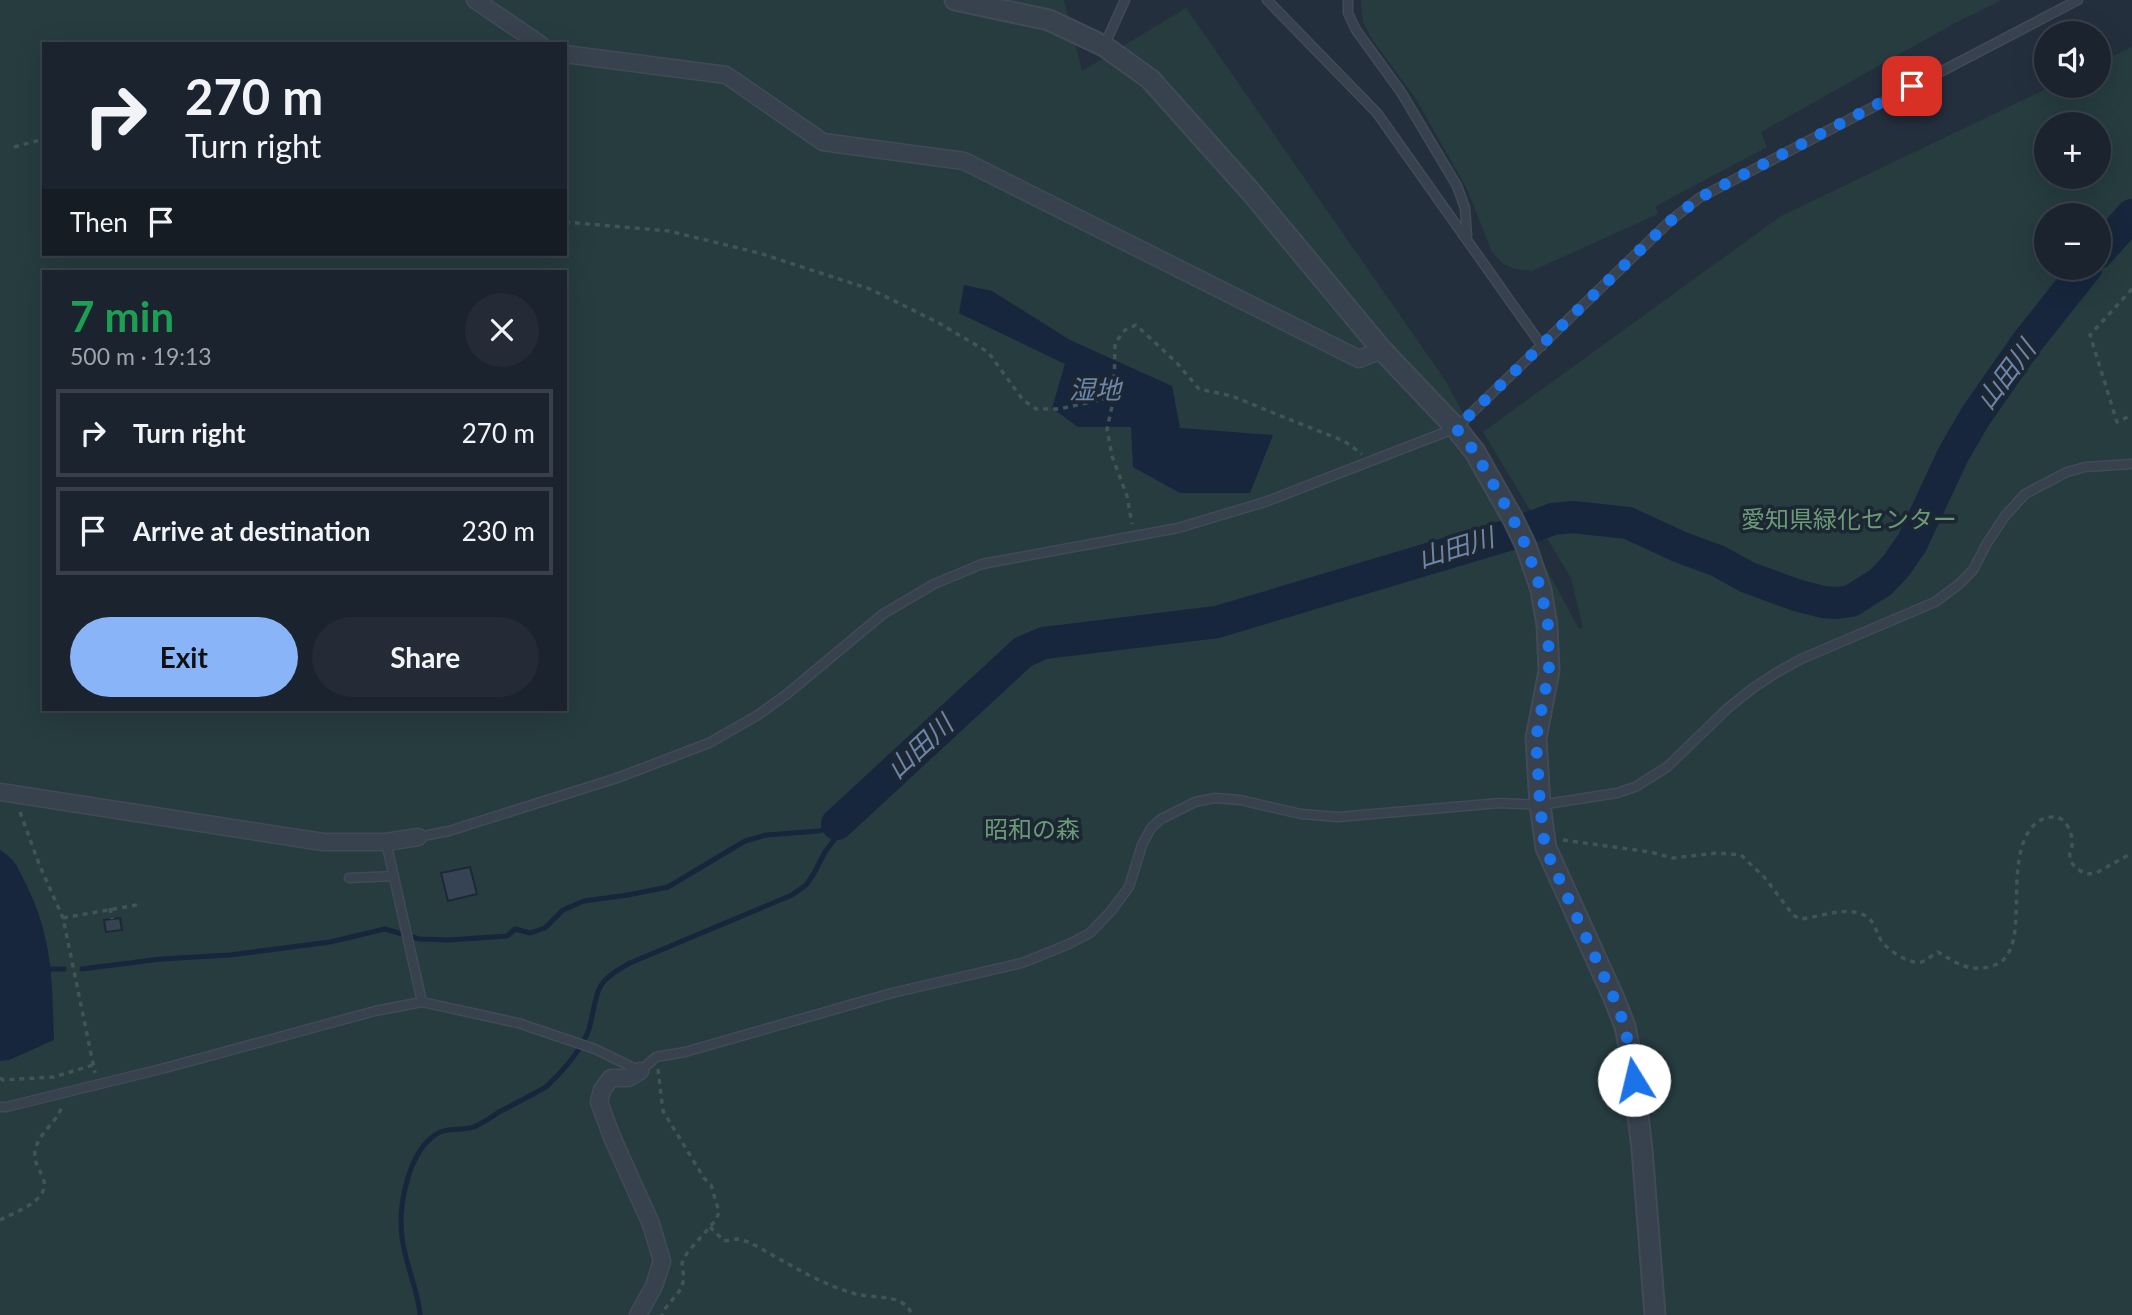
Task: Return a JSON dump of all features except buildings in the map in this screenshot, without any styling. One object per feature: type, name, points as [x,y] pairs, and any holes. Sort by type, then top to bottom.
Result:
[{"type":"street","points":[[475,0],[537,42]]},
{"type":"street","points":[[955,0],[1049,20],[1104,46],[1150,79],[1251,192],[1382,350],[1456,428],[1475,452],[1513,519],[1526,546],[1541,590],[1548,625],[1549,671],[1536,738],[1545,848],[1625,1026],[1642,1149],[1655,1315]]},
{"type":"street","points":[[567,54],[726,75],[823,142],[964,161],[1359,359],[1382,350]]},
{"type":"street","points":[[7,793],[323,842],[386,842],[418,837]]},
{"type":"street","points":[[638,1315],[654,1286],[662,1261],[651,1224],[599,1102],[602,1090],[611,1078],[628,1078],[640,1071]]},
{"type":"lane","points":[[1104,46],[1125,0]]},
{"type":"lane","points":[[1267,0],[1377,113],[1542,345]]},
{"type":"lane","points":[[1348,0],[1348,13],[1356,30],[1401,92],[1457,186],[1465,208],[1468,239]]},
{"type":"lane","points":[[418,837],[449,831],[617,778],[709,743],[758,715],[787,694],[883,614],[934,584],[982,564],[1178,528],[1265,502],[1456,428],[1669,222],[1699,198],[2078,0]]},
{"type":"lane","points":[[0,1107],[97,1085],[375,1011],[422,1002],[518,1023],[595,1049],[640,1071],[656,1056],[685,1052],[892,993],[1022,963],[1069,944],[1090,933],[1129,887],[1142,845],[1151,828],[1161,819],[1195,802],[1215,798],[1240,800],[1301,814],[1338,817],[1500,803],[1540,805],[1617,793],[1635,787],[1667,767],[1728,708],[1776,673],[1801,659],[1935,602],[1973,570],[2005,516],[2025,494],[2067,472],[2085,467],[2132,464]]},
{"type":"lane","points":[[386,842],[422,1002]]},
{"type":"lane","points":[[349,878],[394,876]]},
{"type":"path","points":[[14,147],[42,140]]},
{"type":"path","points":[[567,222],[668,231],[759,253],[870,289],[937,322],[988,352],[1023,400],[1036,409],[1059,409],[1114,397]]},
{"type":"path","points":[[2132,289],[2090,335],[2118,422],[2132,415]]},
{"type":"path","points":[[1134,536],[1127,496],[1112,456],[1107,429],[1114,397],[1115,343],[1125,330],[1136,325],[1177,363],[1199,389],[1232,396],[1344,441],[1372,461]]},
{"type":"path","points":[[7,793],[63,918],[97,1085]]},
{"type":"path","points":[[1558,840],[1626,848],[1674,858],[1717,853],[1741,855],[1765,877],[1793,915],[1800,919],[1830,912],[1863,914],[1869,918],[1887,947],[1913,963],[1924,962],[1938,952],[1963,967],[1978,970],[1996,966],[2012,950],[2017,863],[2020,847],[2035,823],[2042,819],[2061,819],[2067,825],[2071,836],[2072,864],[2087,874],[2096,873],[2132,853]]},
{"type":"path","points":[[63,918],[142,904]]},
{"type":"path","points":[[110,908],[111,919]]},
{"type":"path","points":[[656,1056],[663,1111],[711,1185],[719,1212],[710,1227],[687,1253],[682,1263],[684,1279],[681,1289],[662,1315]]},
{"type":"path","points":[[0,1078],[54,1077],[93,1065]]},
{"type":"path","points":[[0,1220],[41,1196],[45,1180],[35,1162],[37,1143],[62,1109],[66,1092]]},
{"type":"path","points":[[710,1227],[724,1241],[737,1239],[749,1242],[830,1284],[867,1296],[905,1302],[912,1315]]},
{"type":"green space","name":"昭和の森","points":[[0,0],[1064,0],[1082,71],[1186,8],[1445,380],[1579,629],[1583,628],[1571,578],[1483,432],[1781,216],[2034,95],[2034,98],[2111,98],[2111,57],[2132,47],[2132,1315],[0,1315]]},
{"type":"green space","points":[[1361,0],[2002,0],[1955,23],[1761,132],[1767,147],[1656,206],[1658,214],[1532,271],[1503,264],[1492,252],[1467,189],[1416,99],[1372,39],[1363,22]]},
{"type":"water","name":"湿地","points":[[964,285],[992,291],[1070,340],[1172,386],[1180,428],[1273,435],[1250,493],[1180,493],[1133,467],[1131,427],[1078,427],[1052,408],[1065,364],[959,313]]},
{"type":"water","points":[[0,850],[18,869],[41,923],[49,960],[54,1040],[9,1060],[0,1061]]},
{"type":"waterway","name":"山田川","points":[[2111,238],[2132,215]]},
{"type":"waterway","name":"山田川","points":[[837,824],[1023,652],[1044,643],[1217,622],[1515,533],[1553,519],[1573,517],[1628,523],[1718,561],[1747,577],[1796,595],[1823,602],[1851,601],[1881,582],[1896,566],[1912,543],[1953,455],[1975,417],[2028,341],[2076,280]]},
{"type":"waterway","points":[[82,969],[161,959],[230,955],[330,942],[385,929],[419,939],[449,940],[507,936],[515,929],[530,933],[545,928],[563,910],[584,901],[668,887],[745,841],[766,835],[819,831],[837,824],[837,836],[813,875],[806,885],[792,895],[630,963],[606,979],[598,992],[589,1029],[581,1045],[546,1087],[476,1126],[440,1132],[426,1143],[418,1154],[407,1182],[401,1225],[420,1315]]},
{"type":"waterway","points":[[45,969],[64,969]]},
{"type":"route","points":[[1634,1080],[1625,1026],[1545,848],[1536,738],[1549,671],[1548,625],[1541,590],[1526,546],[1513,519],[1475,452],[1456,428],[1669,222],[1699,198],[1912,86]]},
{"type":"park label","name":"愛知県緑化センター","points":[[1849,520]]}]
